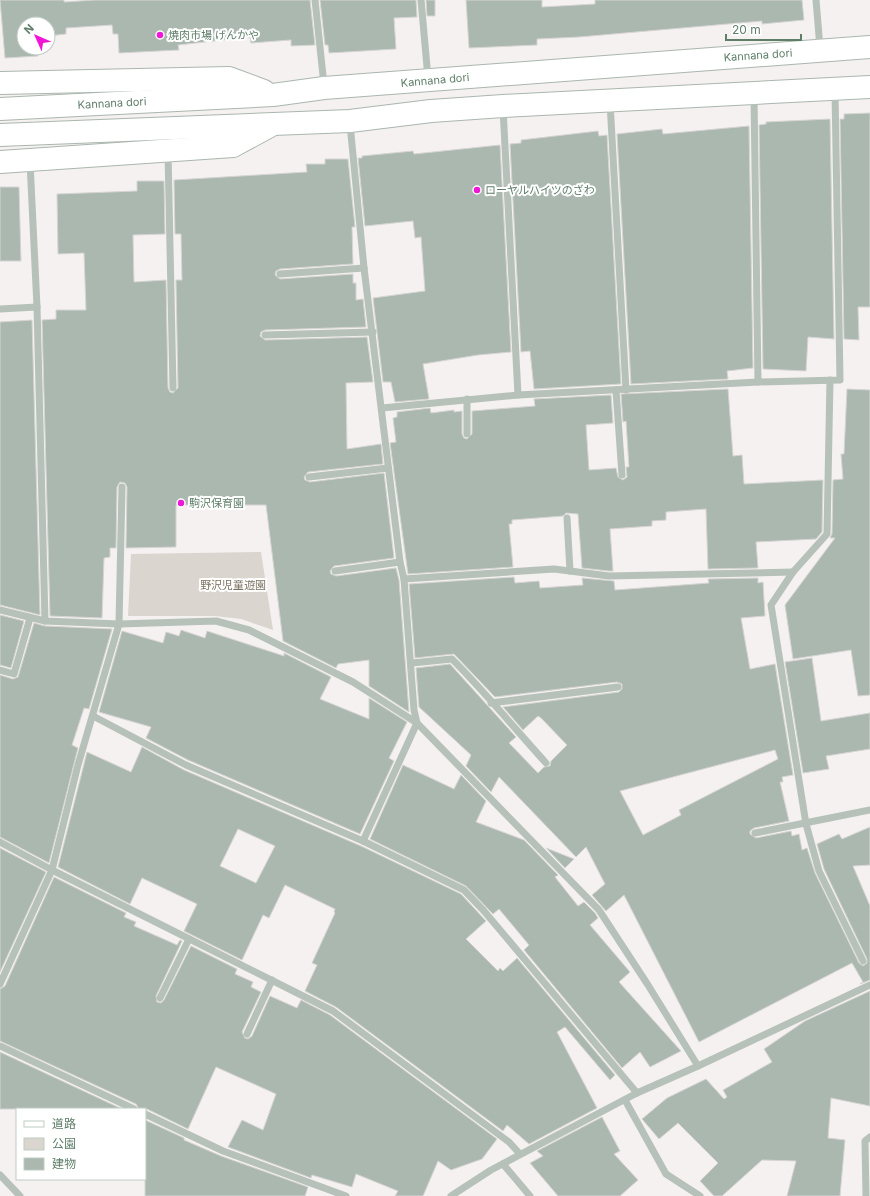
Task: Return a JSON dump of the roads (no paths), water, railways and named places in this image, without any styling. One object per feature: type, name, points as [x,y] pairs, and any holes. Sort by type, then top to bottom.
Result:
[{"type":"main road","name":"Kannana dori","points":[[0,109],[273,95],[324,88],[870,46]]},
{"type":"main road","points":[[0,83],[230,78],[273,95]]},
{"type":"main road","points":[[0,134],[350,121],[503,106],[870,87]]},
{"type":"main road","points":[[0,162],[234,146],[275,124]]},
{"type":"street","points":[[316,0],[324,88]]},
{"type":"street","points":[[421,0],[428,80]]},
{"type":"street","points":[[816,0],[821,50]]},
{"type":"street","points":[[382,408],[518,395],[758,382],[840,380],[835,89]]},
{"type":"street","points":[[754,93],[758,382]]},
{"type":"street","points":[[610,100],[626,390]]},
{"type":"street","points":[[503,106],[518,395]]},
{"type":"street","points":[[350,121],[364,268],[374,332],[388,468],[400,562],[404,579],[412,663],[414,710],[417,723],[363,841]]},
{"type":"street","points":[[168,151],[173,388]]},
{"type":"street","points":[[30,161],[37,307],[46,621]]},
{"type":"street","points":[[280,274],[364,268]]},
{"type":"street","points":[[0,310],[37,307]]},
{"type":"street","points":[[266,335],[374,332]]},
{"type":"street","points":[[830,380],[827,534],[793,572],[771,605],[806,824],[819,871],[863,961]]},
{"type":"street","points":[[616,390],[622,475]]},
{"type":"street","points":[[466,399],[467,434]]},
{"type":"street","points":[[309,477],[388,468]]},
{"type":"street","points":[[0,984],[52,870],[78,765],[119,624],[122,487]]},
{"type":"street","points":[[567,518],[570,571]]},
{"type":"street","points":[[335,571],[400,562]]},
{"type":"street","points":[[404,579],[554,569],[609,576],[793,572]]},
{"type":"street","points":[[0,610],[46,621],[119,624],[216,622],[249,630],[352,682],[417,723],[599,910],[698,1066]]},
{"type":"street","points":[[0,670],[14,674],[30,618]]},
{"type":"street","points":[[412,663],[452,659],[474,681],[491,703],[546,763]]},
{"type":"street","points":[[491,703],[618,687]]},
{"type":"street","points":[[93,716],[186,765],[363,841],[464,890],[489,917],[637,1092]]},
{"type":"street","points":[[755,833],[870,810]]},
{"type":"street","points":[[0,842],[52,870],[333,1011],[509,1142],[520,1154]]},
{"type":"street","points":[[160,998],[189,939]]},
{"type":"street","points":[[247,1034],[272,980]]},
{"type":"street","points":[[451,1196],[467,1184],[520,1154],[625,1100],[637,1092],[698,1066],[870,985]]},
{"type":"street","points":[[0,1046],[132,1108]]},
{"type":"street","points":[[625,1100],[666,1174],[700,1196]]},
{"type":"street","points":[[146,1114],[223,1151],[346,1196]]},
{"type":"street","points":[[866,1196],[865,1141],[870,1137]]},
{"type":"street","points":[[503,1164],[530,1196]]},
{"type":"street","points":[[0,1175],[20,1196]]},
{"type":"place","name":"焼肉市場 げんかや","points":[[160,35]]},
{"type":"place","name":"ローヤルハイツのざわ","points":[[477,190]]},
{"type":"place","name":"駒沢保育園","points":[[181,503]]},
{"type":"park label","name":"野沢児童遊園","points":[[233,585]]}]
